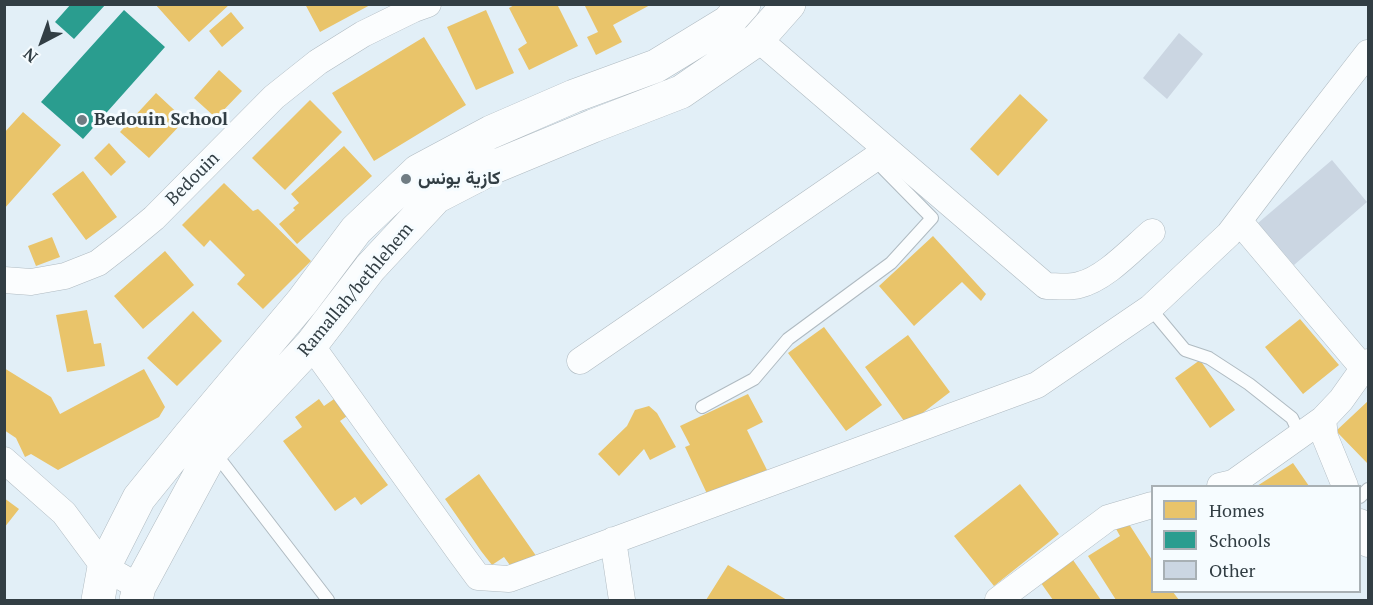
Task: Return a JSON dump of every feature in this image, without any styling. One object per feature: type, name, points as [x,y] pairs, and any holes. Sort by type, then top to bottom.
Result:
[{"type":"main road","name":"Ramallah/bethlehem","points":[[98,600],[104,567],[139,498],[302,302],[356,230],[418,171],[491,132],[574,96],[656,66],[728,22],[744,4]]},
{"type":"main road","name":"Ramallah/bethlehem","points":[[137,594],[213,450],[311,345],[369,268],[436,197],[494,166],[681,92],[758,39],[789,4]]},
{"type":"street","name":"Bedouin","points":[[4,280],[31,282],[65,276],[98,262],[154,218],[274,97],[318,63],[363,34],[428,4]]},
{"type":"street","points":[[758,39],[881,155],[1046,286],[1078,286],[1093,280],[1109,270],[1152,232]]},
{"type":"street","points":[[311,345],[478,577],[509,579],[1037,385],[1150,308],[1229,234],[1368,53]]},
{"type":"street","points":[[579,361],[881,155]]},
{"type":"street","points":[[1224,485],[1233,483],[1323,419],[1341,400],[1366,366],[1239,221]]},
{"type":"street","points":[[1323,419],[1325,437],[1346,485]]},
{"type":"street","points":[[4,460],[64,513],[104,567],[137,594]]},
{"type":"street","points":[[998,600],[1108,518],[1151,505]]},
{"type":"street","points":[[1361,527],[1368,544]]},
{"type":"street","points":[[613,540],[622,600]]},
{"type":"lane","points":[[702,407],[754,378],[788,339],[891,263],[932,218],[881,155]]},
{"type":"lane","points":[[1150,308],[1185,350],[1209,358],[1249,384],[1292,418],[1300,435]]},
{"type":"lane","points":[[213,450],[328,600]]},
{"type":"building: Homes","points":[[155,4],[230,4],[189,42]]},
{"type":"building: Homes","points":[[305,4],[372,4],[320,32]]},
{"type":"building: Homes","points":[[516,4],[557,4],[578,46],[529,70],[518,49],[527,43],[509,8]]},
{"type":"building: Homes","points":[[584,4],[652,4],[613,25],[622,42],[596,55],[587,37],[598,32]]},
{"type":"building: Homes","points":[[486,10],[514,73],[476,90],[447,27]]},
{"type":"building: Homes","points":[[231,12],[244,28],[222,47],[209,31]]},
{"type":"building: Homes","points":[[424,37],[466,105],[374,161],[332,93]]},
{"type":"building: Homes","points":[[219,70],[242,91],[216,118],[194,98]]},
{"type":"building: Homes","points":[[156,93],[185,120],[149,158],[120,132]]},
{"type":"building: Homes","points":[[1020,94],[1048,120],[998,176],[970,149]]},
{"type":"building: Homes","points":[[310,100],[342,132],[285,190],[252,158]]},
{"type":"building: Homes","points":[[23,112],[61,145],[4,209],[4,133]]},
{"type":"building: Homes","points":[[109,143],[126,162],[111,176],[94,158]]},
{"type":"building: Homes","points":[[344,146],[372,176],[297,244],[279,224],[295,210],[293,208],[299,203],[291,194]]},
{"type":"building: Homes","points":[[83,171],[117,217],[86,240],[52,194]]},
{"type":"building: Homes","points":[[224,183],[253,211],[258,209],[311,261],[263,309],[237,284],[245,275],[210,240],[204,247],[182,225]]},
{"type":"building: Homes","points":[[933,236],[986,294],[981,301],[962,282],[914,326],[879,286]]},
{"type":"building: Homes","points":[[52,237],[60,257],[36,266],[28,246]]},
{"type":"building: Homes","points":[[165,251],[194,285],[143,329],[114,296]]},
{"type":"building: Homes","points":[[87,310],[94,344],[101,343],[105,366],[67,372],[56,315]]},
{"type":"building: Homes","points":[[193,311],[222,341],[177,386],[147,358]]},
{"type":"building: Homes","points":[[1300,319],[1339,365],[1303,394],[1265,347]]},
{"type":"building: Homes","points":[[824,327],[882,405],[846,431],[788,353]]},
{"type":"building: Homes","points":[[908,335],[950,392],[907,425],[865,367]]},
{"type":"building: Homes","points":[[1200,360],[1235,410],[1210,428],[1175,378]]},
{"type":"building: Homes","points":[[4,368],[51,397],[60,414],[144,369],[165,407],[159,417],[58,470],[31,454],[25,457],[16,438],[4,430]]},
{"type":"building: Homes","points":[[748,394],[763,422],[747,430],[767,470],[709,498],[685,447],[690,445],[680,426]]},
{"type":"building: Homes","points":[[337,397],[350,414],[340,421],[388,485],[361,505],[355,497],[335,511],[283,441],[302,427],[295,417],[319,399],[324,406]]},
{"type":"building: Homes","points":[[1368,401],[1368,464],[1336,431]]},
{"type":"building: Homes","points":[[649,406],[657,413],[676,447],[650,460],[644,449],[619,476],[598,454],[627,426],[635,410]]},
{"type":"building: Homes","points":[[1293,463],[1308,485],[1259,485]]},
{"type":"building: Homes","points":[[479,474],[539,560],[512,568],[504,557],[492,565],[481,551],[445,499]]},
{"type":"building: Homes","points":[[1020,484],[1059,534],[994,586],[954,536]]},
{"type":"building: Homes","points":[[4,498],[19,509],[4,528]]},
{"type":"building: Homes","points":[[1127,521],[1151,558],[1151,593],[1174,593],[1179,600],[1116,600],[1088,556],[1120,536],[1115,527]]},
{"type":"building: Homes","points":[[1073,560],[1101,600],[1053,600],[1041,583]]},
{"type":"building: Homes","points":[[728,565],[787,600],[706,600]]},
{"type":"building: Schools","points":[[71,4],[106,4],[74,39],[55,22]]},
{"type":"building: Schools","points":[[124,10],[165,47],[83,139],[41,102]]},
{"type":"building: Other","points":[[1179,33],[1203,54],[1167,99],[1143,78]]},
{"type":"building: Other","points":[[1332,160],[1367,202],[1294,265],[1258,223]]},
{"type":"place","name":"Bedouin School","points":[[82,120]]},
{"type":"place","name":"كازية يونس","points":[[406,179]]}]
